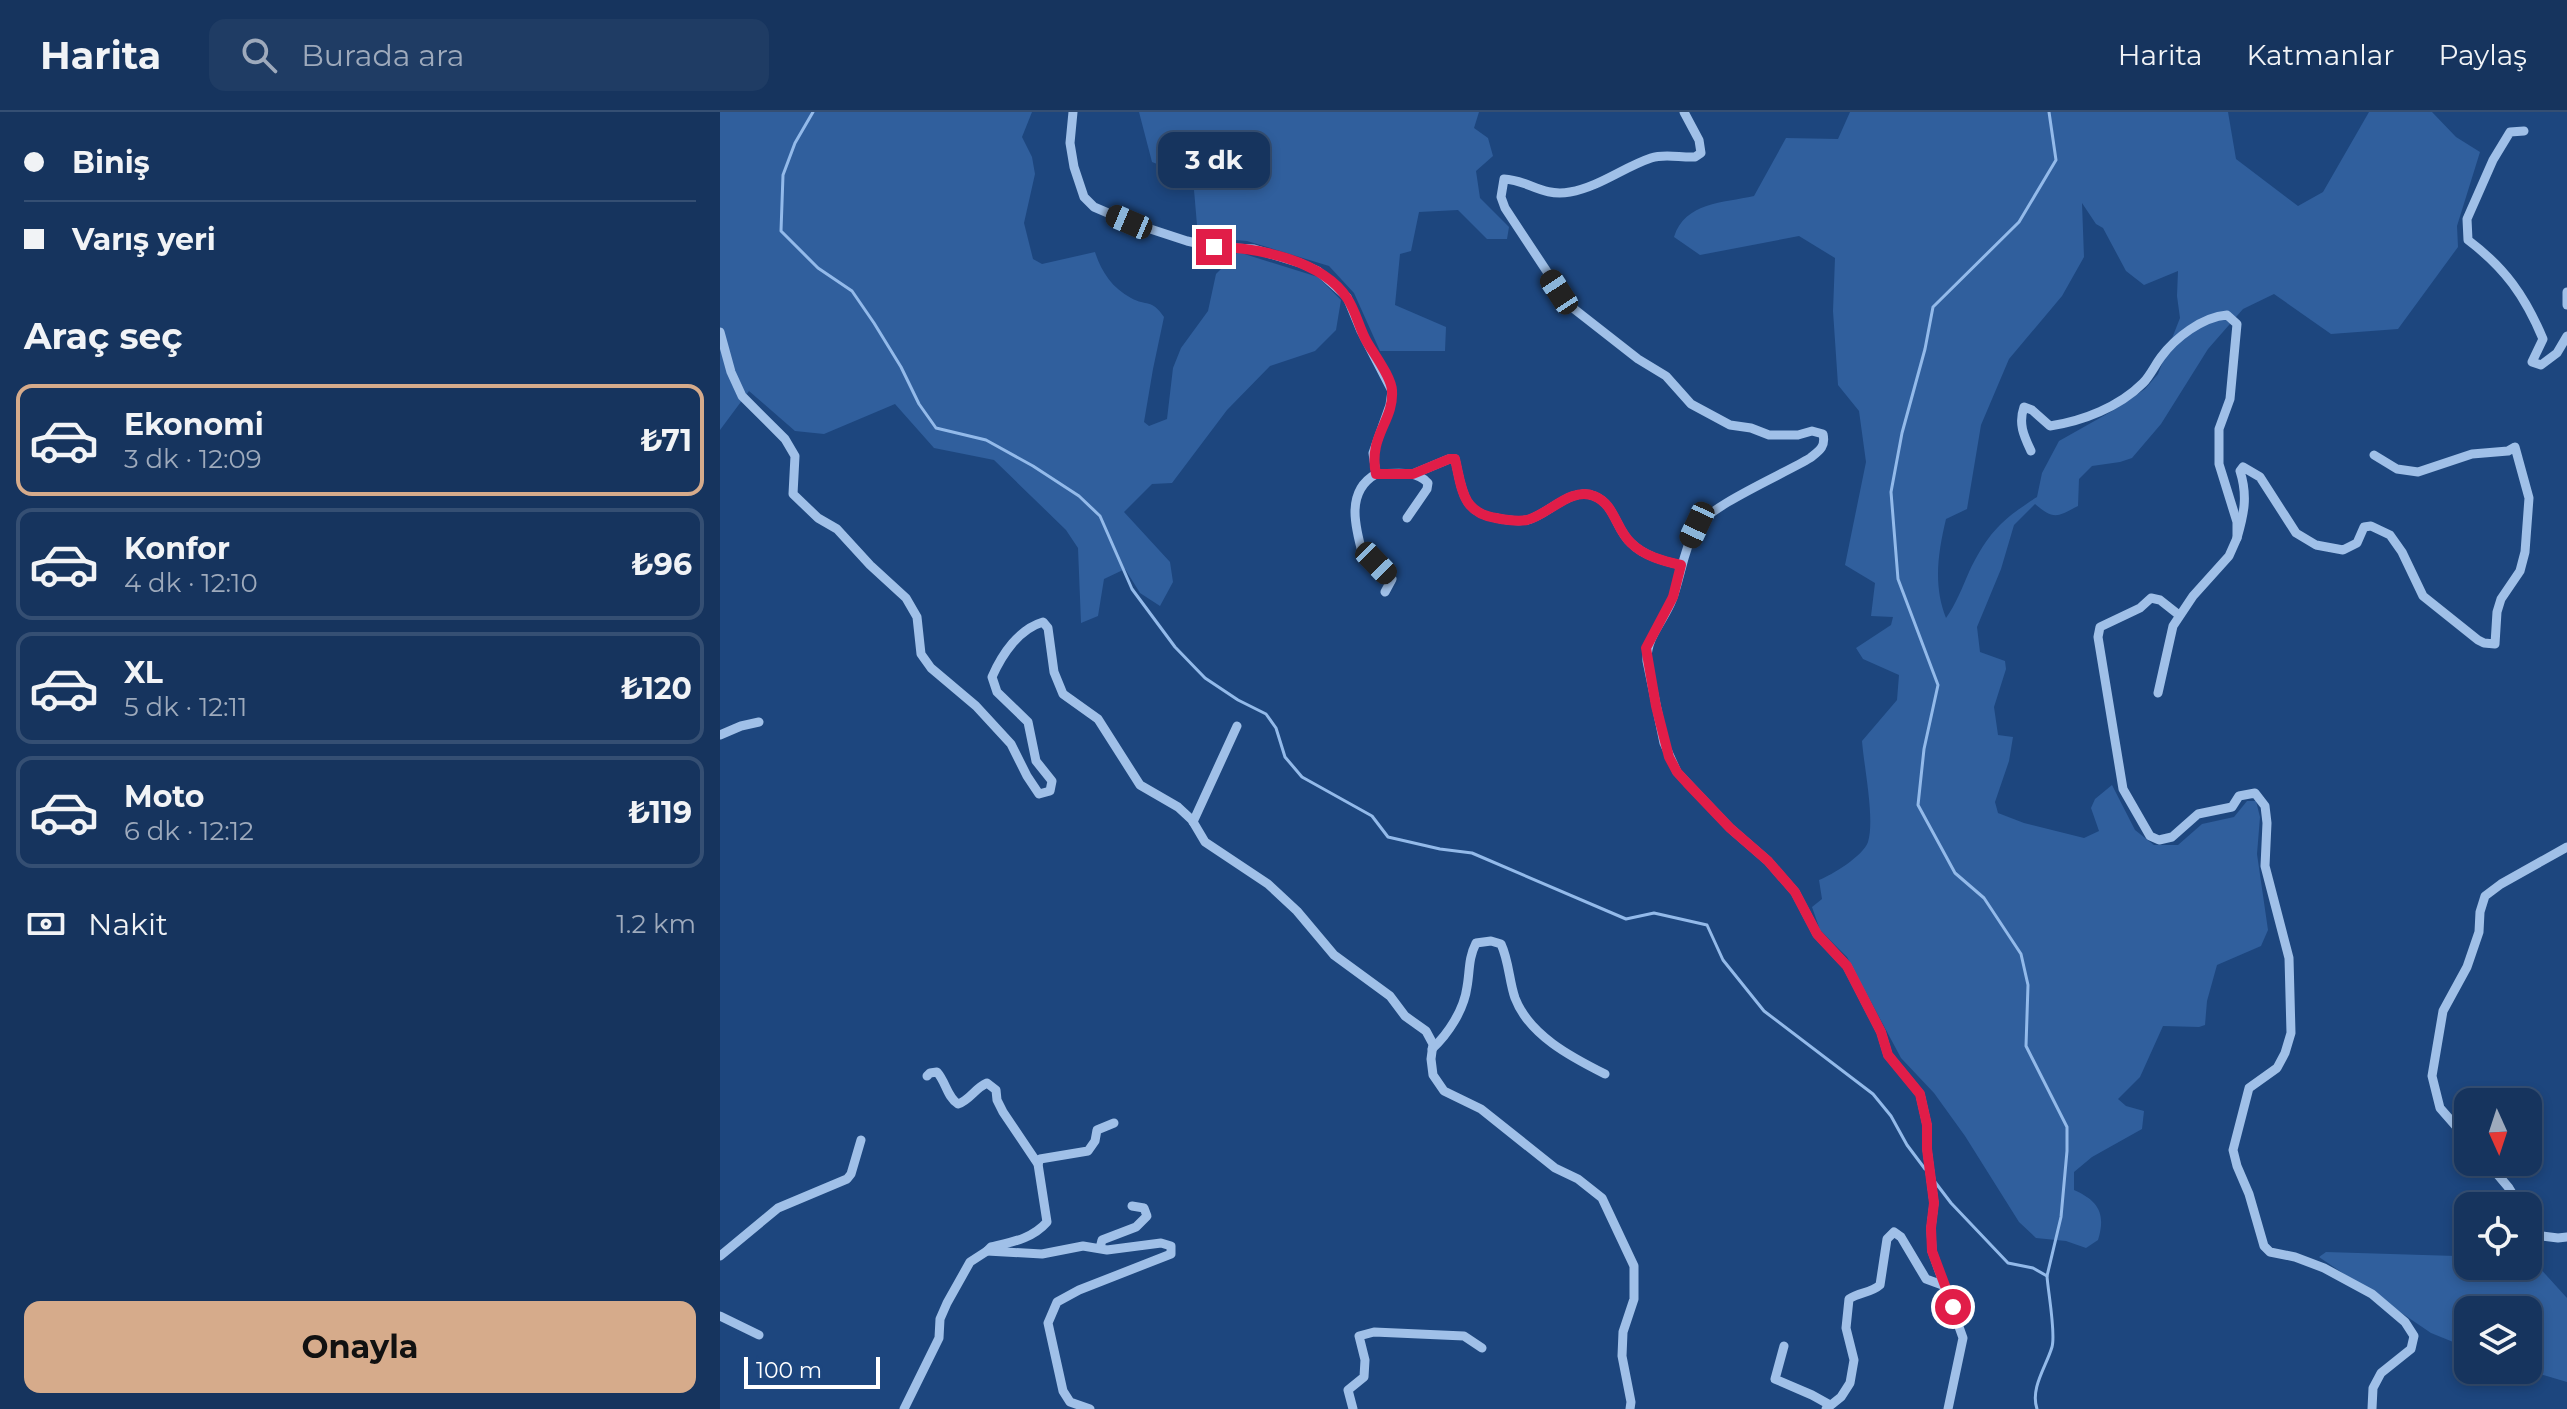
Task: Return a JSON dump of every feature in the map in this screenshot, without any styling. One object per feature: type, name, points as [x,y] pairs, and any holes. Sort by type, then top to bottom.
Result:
[{"type":"street","points":[[1073,112],[1070,143],[1074,167],[1084,197],[1094,207],[1187,241],[1214,247],[1254,249],[1300,263],[1318,271],[1347,297],[1392,391],[1373,453],[1376,474]]},
{"type":"street","points":[[1684,112],[1701,145],[1701,153],[1695,157],[1657,156],[1572,192],[1547,193],[1508,179],[1504,179],[1501,189],[1505,208],[1569,305],[1638,359],[1666,376],[1691,404],[1730,425],[1769,435],[1798,435],[1812,431],[1823,434],[1825,442],[1821,450],[1810,458],[1734,498],[1697,525],[1681,565],[1673,597],[1646,648],[1656,706],[1669,757],[1677,772],[1730,828],[1768,861],[1795,892],[1817,934],[1847,966],[1881,1032],[1888,1055],[1920,1094],[1927,1125],[1934,1203],[1932,1251],[1963,1338],[1948,1409]]},
{"type":"street","points":[[2524,131],[2510,132],[2493,160],[2467,219],[2468,240],[2502,270],[2528,305],[2543,339],[2532,362],[2541,365],[2557,353],[2567,336]]},
{"type":"street","points":[[2567,292],[2567,305]]},
{"type":"street","points":[[2031,451],[2022,430],[2024,407],[2050,426],[2093,416],[2144,382],[2163,354],[2193,327],[2227,315],[2237,324],[2237,334],[2232,358],[2230,399],[2219,429],[2219,464],[2237,522],[2237,538]]},
{"type":"street","points":[[720,332],[731,372],[742,396],[785,439],[795,456],[793,494],[818,518],[837,529],[906,598],[917,617],[921,654],[931,668],[976,706],[1011,744],[1039,794],[1050,791],[1052,781],[1036,761],[1028,722],[997,692],[992,677],[1001,656],[1031,626],[1043,622],[1048,628],[1054,672],[1063,694],[1098,719],[1140,785],[1178,807],[1193,822],[1205,842],[1268,884],[1297,911],[1334,955],[1390,996],[1405,1016],[1426,1031],[1433,1044],[1433,1075],[1444,1091],[1481,1109],[1555,1168],[1578,1179],[1602,1198],[1634,1266],[1634,1299],[1623,1332],[1622,1356],[1630,1409]]},
{"type":"street","points":[[2158,693],[2173,626],[2229,556],[2237,538],[2246,509],[2245,486],[2240,471],[2243,467],[2260,477],[2296,533],[2316,545],[2343,550],[2357,543],[2364,527],[2371,526],[2390,535],[2402,552],[2423,596],[2478,640],[2495,644],[2501,599],[2520,571],[2525,552],[2529,498],[2515,447],[2508,451],[2472,454],[2418,472],[2397,469],[2374,455]]},
{"type":"street","points":[[1413,474],[1455,459],[1466,500],[1472,509],[1480,516],[1507,520],[1534,517],[1582,494],[1595,496],[1618,519],[1629,542],[1664,562],[1681,565]]},
{"type":"street","points":[[1385,592],[1392,579],[1376,563],[1364,559],[1355,525],[1356,500],[1367,479],[1376,474],[1421,476],[1428,483],[1427,489],[1407,518]]},
{"type":"street","points":[[2179,615],[2160,600],[2151,598],[2140,608],[2100,627],[2098,637],[2123,789],[2150,836],[2159,840],[2172,837],[2198,814],[2232,807],[2239,796],[2255,793],[2265,806],[2265,866],[2289,958],[2291,1033],[2277,1068],[2249,1088],[2233,1150],[2264,1246],[2270,1252],[2324,1268],[2372,1294],[2405,1322],[2414,1336],[2411,1349],[2381,1373],[2373,1388],[2372,1409]]},
{"type":"street","points":[[720,735],[759,722]]},
{"type":"street","points":[[1193,822],[1237,726]]},
{"type":"street","points":[[2454,1124],[2440,1108],[2432,1076],[2443,1011],[2467,967],[2479,932],[2485,896],[2567,847]]},
{"type":"street","points":[[1432,1049],[1443,1039],[1464,1002],[1468,965],[1476,943],[1491,941],[1501,944],[1505,952],[1514,996],[1524,1017],[1548,1040],[1605,1074]]},
{"type":"street","points":[[904,1409],[939,1338],[940,1319],[947,1303],[970,1262],[991,1247],[1021,1240],[1039,1231],[1047,1222],[1038,1164],[1010,1125],[992,1086],[987,1083],[979,1086],[958,1104],[952,1100],[937,1072],[927,1076]]},
{"type":"street","points":[[1038,1164],[1040,1159],[1088,1151],[1095,1141],[1097,1130],[1114,1123]]},
{"type":"street","points":[[720,1256],[778,1208],[847,1179],[861,1140]]},
{"type":"street","points":[[2499,1176],[2511,1192]]},
{"type":"street","points":[[1100,1248],[1102,1240],[1136,1227],[1147,1216],[1144,1208],[1132,1206]]},
{"type":"street","points":[[1784,1346],[1775,1379],[1812,1395],[1828,1407],[1841,1397],[1850,1383],[1854,1360],[1846,1328],[1849,1299],[1860,1292],[1872,1292],[1880,1285],[1887,1239],[1894,1232],[1901,1237],[1926,1279],[1945,1286]]},
{"type":"street","points":[[2542,1236],[2567,1237]]},
{"type":"street","points":[[987,1251],[1042,1254],[1083,1246],[1107,1250],[1161,1243],[1171,1246],[1171,1254],[1079,1290],[1057,1302],[1048,1323],[1063,1391],[1070,1402],[1090,1409]]},
{"type":"street","points":[[720,1316],[759,1335]]},
{"type":"street","points":[[1353,1409],[1348,1390],[1364,1377],[1365,1360],[1359,1336],[1374,1332],[1464,1336],[1482,1348]]},
{"type":"shaded area","points":[[720,112],[1032,112],[1022,137],[1032,157],[1035,174],[1024,223],[1033,259],[1042,264],[1095,252],[1104,272],[1118,289],[1136,301],[1152,305],[1164,317],[1144,422],[1149,426],[1167,419],[1173,368],[1181,348],[1208,311],[1216,274],[1238,252],[1318,277],[1341,300],[1336,330],[1315,351],[1270,366],[1227,410],[1172,483],[1152,484],[1124,512],[1170,562],[1173,582],[1160,606],[1140,593],[1125,569],[1104,579],[1098,616],[1081,623],[1078,548],[1066,530],[994,460],[934,448],[895,404],[824,434],[795,431],[749,391],[720,430]]},
{"type":"shaded area","points":[[1139,112],[1479,112],[1474,128],[1488,138],[1493,156],[1476,171],[1480,198],[1509,227],[1507,239],[1487,239],[1458,210],[1419,212],[1411,251],[1400,254],[1395,305],[1446,327],[1445,351],[1380,351],[1354,293],[1329,266],[1247,241],[1198,237],[1193,178],[1152,162]]},
{"type":"shaded area","points":[[1850,112],[2228,112],[2236,159],[2298,206],[2323,192],[2369,112],[2432,112],[2456,137],[2480,152],[2457,226],[2458,247],[2398,329],[2331,334],[2274,294],[2243,309],[2208,349],[2161,424],[2132,458],[2092,466],[2079,479],[2078,506],[2065,513],[2051,515],[2035,504],[2014,525],[2001,569],[1977,627],[1980,652],[2005,661],[2006,669],[1994,707],[1998,735],[2013,737],[2009,761],[1995,802],[1998,813],[2084,838],[2099,831],[2091,808],[2095,799],[2112,785],[2135,830],[2154,845],[2178,845],[2202,824],[2234,817],[2247,801],[2256,801],[2260,817],[2257,854],[2268,930],[2261,946],[2217,965],[2207,1001],[2205,1025],[2163,1026],[2140,1077],[2118,1099],[2126,1106],[2144,1111],[2142,1129],[2092,1157],[2074,1172],[2074,1190],[2095,1204],[2101,1216],[2098,1240],[2086,1248],[2066,1241],[2036,1238],[2019,1222],[1965,1136],[1934,1093],[1901,1058],[1847,957],[1820,930],[1812,907],[1822,899],[1819,880],[1854,859],[1868,842],[1870,807],[1862,741],[1897,700],[1899,675],[1863,659],[1856,648],[1891,625],[1893,617],[1871,616],[1875,583],[1845,565],[1866,462],[1859,411],[1838,385],[1833,311],[1835,258],[1799,236],[1700,255],[1674,237],[1679,225],[1696,210],[1754,196],[1786,138],[1838,139]],"holes":[[[2082,203],[2096,224],[2103,228],[2126,271],[2144,285],[2178,271],[2180,318],[2158,374],[2145,389],[2059,441],[2042,473],[2037,497],[2005,520],[1989,537],[1946,618],[1938,581],[1941,544],[1946,519],[1967,509],[1981,425],[2009,359],[2062,296],[2084,257]]]},
{"type":"shaded area","points":[[2326,1252],[2454,1256],[2454,1280],[2542,1280],[2542,1270],[2567,1298],[2567,1382],[2542,1375],[2542,1296],[2454,1296],[2454,1342],[2431,1333],[2319,1257]]},
{"type":"waterway","points":[[813,112],[795,143],[783,175],[781,231],[818,268],[852,291],[936,428],[986,440],[1079,496],[1100,516],[1132,589],[1175,647],[1205,678],[1266,714],[1276,728],[1285,757],[1302,777],[1372,816],[1388,837],[1472,853],[1626,919],[1654,913],[1707,925],[1723,960],[1764,1011],[1873,1094],[1925,1169]]},
{"type":"waterway","points":[[2047,1276],[2061,1217],[2067,1127],[2026,1046],[2028,985],[2021,954],[1984,898],[1955,873],[1918,805],[1924,749],[1938,685],[1898,579],[1891,492],[1933,307],[2019,222],[2056,160],[2049,112]]},
{"type":"waterway","points":[[1935,1182],[2008,1263],[2033,1268],[2047,1276],[2053,1341],[2037,1385],[2037,1409]]},
{"type":"route","points":[[1214,247],[1254,249],[1300,263],[1318,271],[1347,297],[1392,391],[1373,453],[1376,474],[1413,474],[1455,459],[1466,500],[1472,509],[1480,516],[1507,520],[1524,520],[1543,514],[1564,500],[1582,494],[1595,496],[1618,519],[1629,542],[1664,562],[1681,565],[1673,597],[1646,648],[1669,757],[1687,783],[1730,828],[1768,861],[1795,892],[1817,934],[1847,966],[1881,1032],[1888,1055],[1920,1094],[1927,1125],[1934,1203],[1932,1251],[1953,1307]]}]
